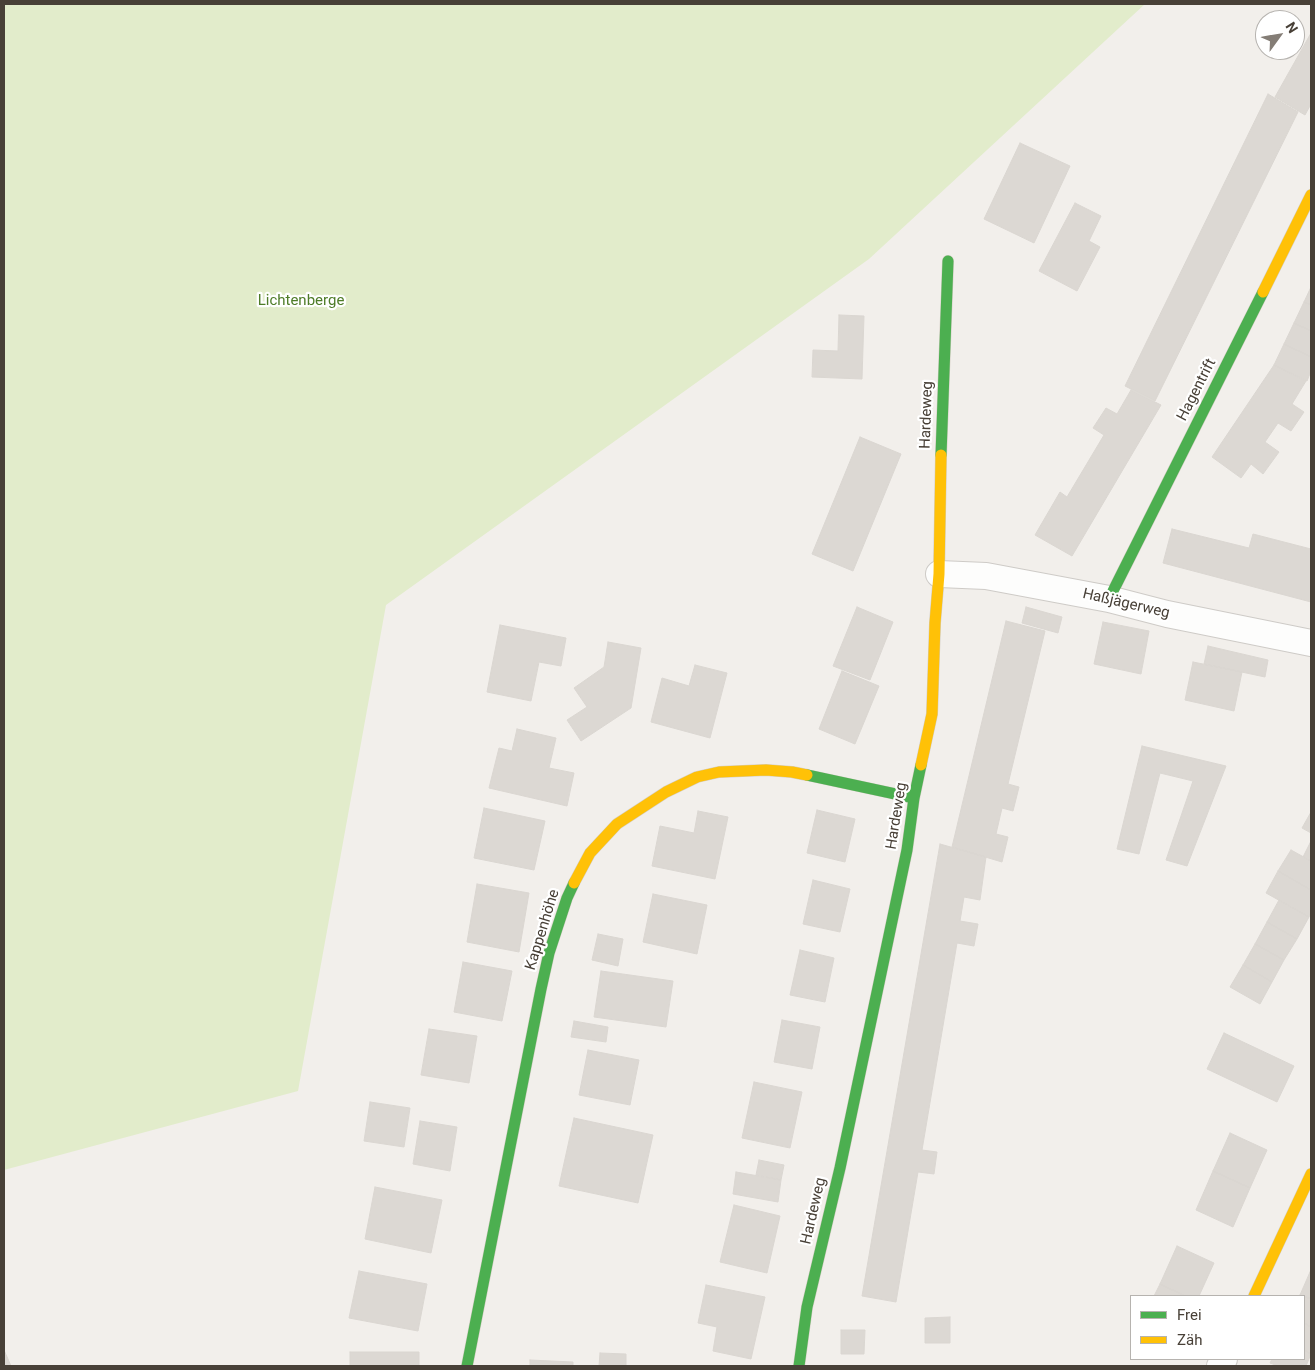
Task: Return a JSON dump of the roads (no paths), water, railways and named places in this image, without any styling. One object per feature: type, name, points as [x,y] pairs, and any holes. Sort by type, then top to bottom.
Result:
[{"type":"street","name":"Hagentrift","points":[[1109,599],[1311,195]]},
{"type":"street","name":"Hardeweg","points":[[799,1366],[807,1308],[840,1168],[907,850],[914,798],[932,714],[935,623],[939,574],[939,504],[948,261]]},
{"type":"street","name":"Haßjägerweg","points":[[939,574],[986,576],[1109,599],[1167,614],[1311,643]]},
{"type":"street","name":"Kappenhöhe","points":[[467,1366],[549,953],[567,898],[590,853],[617,824],[658,796],[697,777],[719,772],[766,770],[792,772],[914,798]]},
{"type":"street","points":[[1254,1295],[1311,1174]]},
{"type":"park label","name":"Lichtenberge","points":[[301,301]]}]
